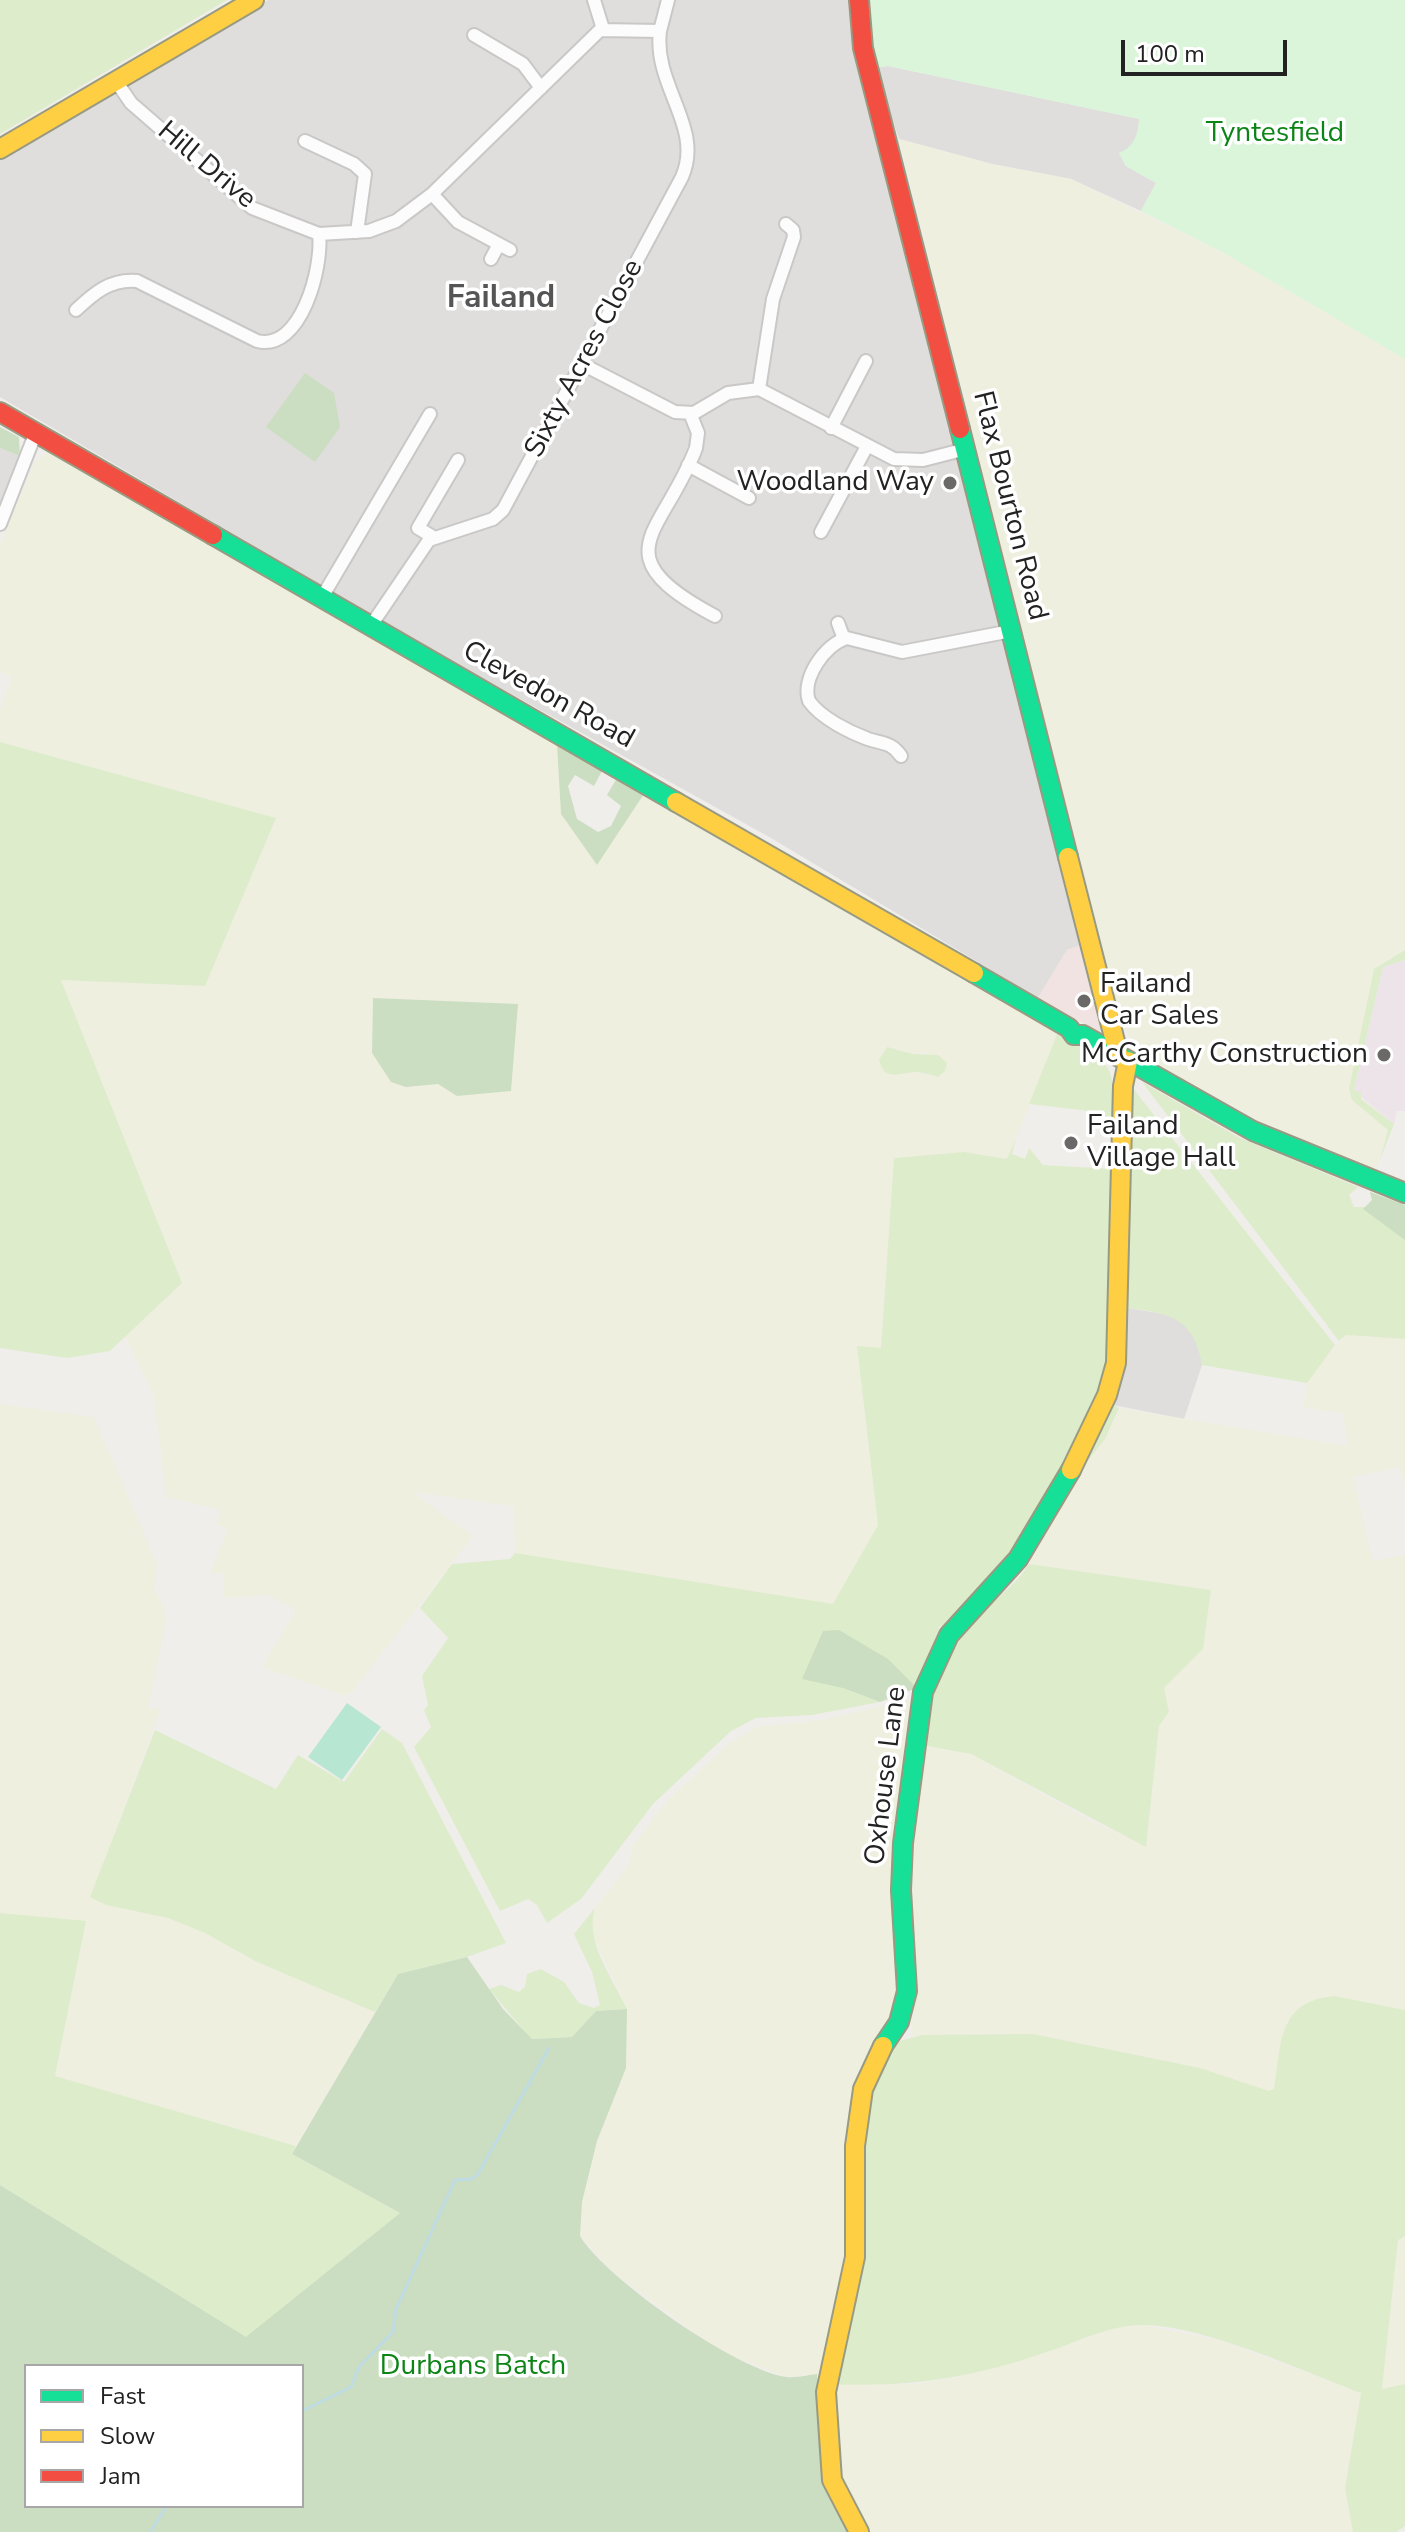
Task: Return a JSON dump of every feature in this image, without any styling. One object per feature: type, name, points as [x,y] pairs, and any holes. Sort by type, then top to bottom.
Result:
[{"type":"street","points":[[0,149],[254,0]]},
{"type":"street","points":[[594,0],[603,29],[660,31]]},
{"type":"street","name":"Sixty Acres Close","points":[[433,537],[493,519],[503,510],[685,171],[687,134],[664,80],[659,56],[660,31],[668,0]]},
{"type":"street","name":"Flax Bourton Road","points":[[859,0],[863,48],[1118,1056]]},
{"type":"street","name":"Hill Drive","points":[[116,81],[131,103],[231,192],[272,218],[319,234],[357,232],[396,221],[432,194],[603,29]]},
{"type":"street","points":[[478,42],[523,64],[541,88]]},
{"type":"street","points":[[305,141],[332,147],[365,174],[357,232]]},
{"type":"street","points":[[432,194],[458,222],[504,247],[491,259]]},
{"type":"street","points":[[759,389],[775,290],[794,237],[786,224]]},
{"type":"street","points":[[76,310],[84,297],[114,283],[137,281],[257,341],[275,342],[290,331],[302,311],[319,262],[319,234]]},
{"type":"street","points":[[831,428],[866,361]]},
{"type":"street","points":[[582,364],[670,410],[690,413],[728,393],[759,389],[866,448],[907,461],[966,449]]},
{"type":"street","points":[[847,368],[859,375]]},
{"type":"street","name":"Clevedon Road","points":[[0,412],[321,599],[736,833],[1118,1056],[1265,1137],[1405,1193]]},
{"type":"street","points":[[690,413],[698,436],[688,465],[653,528],[647,554],[654,573],[708,616]]},
{"type":"street","points":[[321,599],[430,414]]},
{"type":"street","points":[[0,524],[36,432]]},
{"type":"street","points":[[821,532],[844,501],[866,448]]},
{"type":"street","points":[[370,627],[433,537],[418,528],[458,460]]},
{"type":"street","points":[[688,465],[741,499]]},
{"type":"street","points":[[838,623],[844,639]]},
{"type":"street","points":[[901,756],[893,739],[864,737],[821,713],[809,701],[807,688],[818,663],[831,645],[844,639],[858,639],[902,652],[1011,631]]},
{"type":"street","name":"Oxhouse Lane","points":[[859,2532],[832,2480],[825,2417],[826,2392],[855,2257],[854,2162],[860,2106],[867,2075],[899,2022],[907,1991],[901,1890],[903,1843],[923,1692],[949,1635],[1018,1559],[1035,1532],[1079,1456],[1112,1382],[1117,1348],[1123,1086],[1118,1056]]},
{"type":"shaded area","points":[[268,0],[850,0],[851,26],[882,154],[1083,944],[1067,950],[1038,998],[771,838],[416,641],[0,397],[0,159]]},
{"type":"shaded area","points":[[888,66],[1140,119],[1137,136],[1129,150],[1119,153],[1126,166],[1156,183],[1141,211],[1071,179],[992,164],[899,139],[875,68]]},
{"type":"shaded area","points":[[0,448],[20,456],[0,508]]},
{"type":"shaded area","points":[[1083,944],[1103,1029],[1099,1032],[1038,998],[1067,950]]},
{"type":"shaded area","name":"McCarthy Construction","points":[[1405,960],[1405,1111],[1397,1111],[1394,1124],[1354,1091],[1383,966]]},
{"type":"shaded area","points":[[1127,1308],[1171,1315],[1187,1327],[1199,1343],[1202,1365],[1184,1419],[1113,1405],[1123,1364]]},
{"type":"green space","points":[[0,0],[227,0],[0,134]]},
{"type":"green space","name":"Tyntesfield","points":[[870,0],[1405,0],[1405,359],[1224,253],[1141,211],[1156,183],[1126,166],[1119,153],[1134,140],[1139,119],[888,66],[875,68]]},
{"type":"green space","points":[[899,139],[992,164],[1071,179],[1224,253],[1405,359],[1405,949],[1374,969],[1349,1089],[1349,1094],[1364,1110],[1389,1130],[1377,1169],[1268,1125],[1139,1054],[1128,1033],[1113,992]]},
{"type":"green space","points":[[305,373],[334,393],[340,427],[315,462],[266,427]]},
{"type":"green space","points":[[0,427],[19,437],[20,456],[0,448]]},
{"type":"green space","points":[[48,452],[557,744],[561,814],[597,865],[644,794],[1058,1032],[1008,1159],[964,1152],[894,1158],[881,1349],[857,1347],[878,1525],[833,1605],[515,1553],[514,1506],[412,1492],[473,1536],[352,1692],[346,1696],[262,1667],[296,1610],[268,1595],[224,1598],[223,1573],[210,1573],[228,1529],[216,1524],[221,1510],[166,1497],[154,1397],[125,1336],[182,1283],[61,980],[205,986],[276,818],[0,742],[0,709],[12,677],[0,672],[0,545],[35,461]],"holes":[[[373,998],[518,1004],[511,1091],[457,1096],[438,1084],[406,1087],[391,1082],[372,1053]],[[894,1048],[913,1054],[925,1052],[935,1077],[918,1072],[896,1075]]]},
{"type":"green space","points":[[0,742],[276,818],[205,986],[61,980],[182,1283],[110,1351],[67,1358],[0,1348]]},
{"type":"green space","points":[[557,744],[603,769],[594,786],[575,775],[568,786],[577,819],[598,832],[611,826],[621,806],[607,795],[617,778],[644,794],[597,865],[561,814]]},
{"type":"green space","points":[[1405,950],[1405,960],[1383,967],[1354,1090],[1394,1124],[1380,1160],[1388,1130],[1352,1100],[1349,1089],[1374,969]]},
{"type":"green space","points":[[373,998],[518,1004],[511,1091],[457,1096],[438,1084],[406,1087],[391,1082],[372,1053]]},
{"type":"green space","points":[[1058,1032],[1107,1066],[1113,1087],[1114,1124],[1110,1127],[1098,1112],[1029,1104]]},
{"type":"green space","points":[[887,1047],[913,1054],[938,1055],[947,1063],[945,1071],[938,1077],[918,1072],[889,1074],[881,1067],[879,1060]]},
{"type":"green space","points":[[1142,1082],[1240,1138],[1358,1187],[1349,1195],[1354,1207],[1367,1207],[1372,1200],[1370,1192],[1405,1205],[1405,1339],[1346,1335],[1339,1341]]},
{"type":"green space","points":[[1132,1087],[1335,1345],[1307,1383],[1202,1365],[1193,1337],[1178,1321],[1156,1312],[1127,1308]]},
{"type":"green space","points":[[1016,1139],[1012,1154],[1025,1159],[1029,1148],[1043,1165],[1114,1169],[1110,1373],[1068,1465],[1017,1547],[946,1625],[938,1627],[941,1637],[917,1688],[843,1688],[880,1702],[812,1715],[756,1718],[731,1731],[653,1804],[581,1899],[547,1923],[537,1905],[528,1899],[500,1911],[414,1747],[431,1727],[424,1710],[428,1705],[422,1676],[448,1638],[420,1608],[452,1564],[510,1559],[515,1553],[833,1604],[878,1525],[857,1346],[881,1348],[894,1158],[964,1152],[1007,1159]]},
{"type":"green space","points":[[1370,1192],[1405,1205],[1405,1240],[1363,1209],[1372,1200]]},
{"type":"green space","points":[[1346,1335],[1405,1339],[1405,1482],[1399,1467],[1353,1477],[1373,1561],[1405,1555],[1405,2010],[1334,1996],[1286,2022],[1273,2089],[1269,2091],[1200,2068],[1033,2034],[911,2036],[917,1968],[911,1923],[910,1832],[922,1745],[971,1754],[1089,1820],[1146,1846],[1159,1726],[1169,1712],[1164,1688],[1203,1649],[1211,1590],[1029,1564],[1087,1462],[1105,1439],[1119,1408],[1348,1446],[1343,1413],[1303,1408],[1308,1377]]},
{"type":"green space","points":[[0,1404],[94,1417],[157,1564],[154,1589],[164,1608],[166,1622],[148,1708],[161,1709],[91,1897],[106,1905],[168,1918],[205,1933],[257,1962],[375,2012],[296,2146],[55,2076],[86,1922],[0,1913]]},
{"type":"green space","points":[[1113,1405],[1119,1408],[1105,1439],[1087,1462]]},
{"type":"green space","points":[[1029,1564],[1211,1590],[1203,1649],[1164,1688],[1169,1712],[1159,1726],[1146,1847],[971,1754],[922,1745],[935,1679],[951,1643]]},
{"type":"green space","points":[[839,1630],[888,1659],[917,1688],[880,1702],[843,1688],[802,1679],[823,1631]]},
{"type":"green space","points":[[912,1700],[912,1726],[891,1900],[902,1969],[852,2256],[823,2369],[817,2374],[786,2377],[718,2350],[614,2273],[580,2236],[582,2202],[597,2141],[626,2068],[627,2009],[593,1936],[591,1921],[595,1908],[629,1865],[632,1847],[668,1800],[730,1743],[757,1727],[824,1720]]},
{"type":"green space","points":[[347,1703],[381,1727],[342,1780],[308,1757]]},
{"type":"green space","points":[[382,1729],[402,1743],[506,1943],[467,1957],[398,1974],[375,2012],[257,1962],[205,1933],[168,1918],[106,1905],[90,1897],[155,1730],[276,1789],[298,1755],[344,1782]]},
{"type":"green space","points":[[595,1908],[593,1933],[597,1947],[627,2009],[596,2011],[572,2037],[531,2039],[489,1989],[501,1985],[519,1992],[525,1987],[527,1974],[541,1969],[564,1982],[579,2003],[594,2008],[600,2005],[592,1972],[574,1934]]},
{"type":"green space","points":[[0,1913],[86,1921],[55,2076],[296,2146],[292,2154],[400,2213],[246,2338],[0,2185]]},
{"type":"green space","name":"Durbans Batch","points":[[467,1957],[503,2009],[532,2039],[572,2037],[596,2011],[627,2009],[626,2068],[597,2141],[582,2202],[580,2236],[616,2275],[706,2341],[765,2371],[787,2377],[817,2374],[826,2485],[852,2532],[0,2532],[0,2185],[246,2337],[400,2213],[292,2154],[398,1974]]},
{"type":"green space","points":[[1334,1996],[1405,2010],[1405,2236],[1398,2240],[1382,2389],[1405,2384],[1405,2526],[1396,2532],[1353,2532],[1345,2488],[1361,2393],[1251,2350],[1192,2332],[1165,2327],[1127,2326],[1015,2362],[938,2380],[831,2384],[864,2195],[860,2154],[872,2073],[896,2042],[922,2035],[1033,2034],[1200,2068],[1269,2091],[1274,2089],[1281,2041],[1292,2016],[1302,2006]]},
{"type":"green space","points":[[1405,2236],[1405,2384],[1382,2390],[1398,2239]]},
{"type":"green space","points":[[1143,2325],[1222,2341],[1361,2393],[1345,2488],[1353,2532],[868,2532],[838,2471],[831,2384],[917,2384],[963,2376],[1040,2355],[1114,2328]]},
{"type":"waterway","points":[[304,2410],[351,2387],[359,2367],[393,2332],[396,2309],[455,2180],[471,2179],[478,2174],[549,2048]]},
{"type":"waterway","points":[[150,2532],[166,2508]]},
{"type":"traffic: fast","points":[[960,429],[1068,857]]},
{"type":"traffic: fast","points":[[213,535],[676,802]]},
{"type":"traffic: fast","points":[[974,973],[1069,1028],[1074,1035],[1083,1035],[1253,1131],[1405,1193]]},
{"type":"traffic: fast","points":[[883,2046],[899,2022],[907,1991],[901,1890],[903,1843],[923,1692],[949,1635],[1018,1559],[1071,1470]]},
{"type":"traffic: slow","points":[[0,149],[254,0]]},
{"type":"traffic: slow","points":[[676,802],[974,973]]},
{"type":"traffic: slow","points":[[1068,857],[1119,1057]]},
{"type":"traffic: slow","points":[[1071,1470],[1107,1395],[1116,1363],[1123,1086],[1128,1061]]},
{"type":"traffic: slow","points":[[859,2532],[832,2480],[826,2392],[855,2257],[855,2146],[863,2089],[883,2046]]},
{"type":"traffic: jam","points":[[859,0],[863,48],[960,429]]},
{"type":"traffic: jam","points":[[0,412],[213,535]]},
{"type":"place","name":"Woodland Way","points":[[950,483]]},
{"type":"place","name":"Failand Car Sales","points":[[1084,1001]]},
{"type":"place","name":"McCarthy Construction","points":[[1384,1055]]},
{"type":"place","name":"Failand Village Hall","points":[[1071,1143]]},
{"type":"district","name":"Failand","points":[[501,299]]}]
